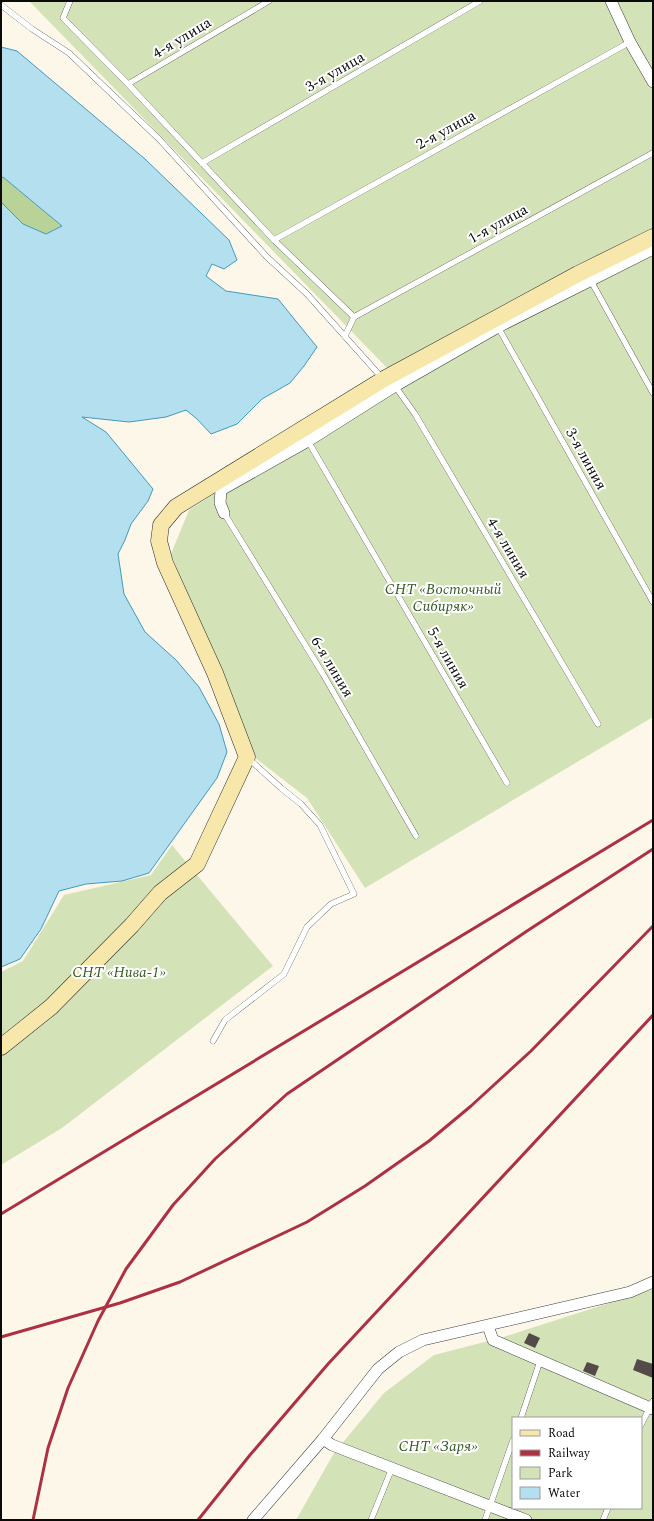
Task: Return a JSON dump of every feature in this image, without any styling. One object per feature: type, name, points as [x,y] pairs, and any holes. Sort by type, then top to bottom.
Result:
[{"type":"street","points":[[611,1],[630,42],[653,82]]},
{"type":"street","points":[[1,1047],[51,1007],[132,925],[160,893],[197,864],[247,757],[215,673],[165,563],[159,541],[161,525],[176,507],[578,274],[653,237]]},
{"type":"street","points":[[224,513],[220,503],[221,490],[308,441],[389,383],[653,249]]},
{"type":"street","points":[[253,1520],[323,1439],[378,1369],[399,1352],[423,1340],[630,1292],[653,1282]]},
{"type":"street","points":[[488,1326],[493,1340],[540,1361],[652,1406]]},
{"type":"street","points":[[323,1439],[332,1445],[526,1520]]},
{"type":"lane","points":[[70,1],[63,18],[128,84],[274,240],[354,316],[345,336]]},
{"type":"lane","name":"4-я улица","points":[[128,84],[269,1]]},
{"type":"lane","name":"3-я улица","points":[[202,163],[480,1]]},
{"type":"lane","name":"4-я линия","points":[[1,4],[32,29],[69,53],[158,139],[267,257],[307,294],[389,383],[415,414],[598,724]]},
{"type":"lane","name":"2-я улица","points":[[274,240],[630,42]]},
{"type":"lane","name":"1-я улица","points":[[354,316],[653,153]]},
{"type":"lane","points":[[591,281],[653,393]]},
{"type":"lane","name":"3-я линия","points":[[498,327],[653,602]]},
{"type":"lane","name":"5-я линия","points":[[308,441],[508,782]]},
{"type":"lane","name":"6-я линия","points":[[224,513],[323,674],[416,836]]},
{"type":"lane","points":[[213,1041],[225,1020],[284,974],[307,927],[331,904],[354,894],[320,825],[301,804],[247,757]]},
{"type":"lane","points":[[521,1417],[540,1361]]},
{"type":"lane","points":[[642,1422],[645,1414],[652,1406]]},
{"type":"lane","points":[[485,1520],[512,1443]]},
{"type":"lane","points":[[371,1520],[392,1468]]},
{"type":"lane","points":[[603,1520],[608,1509]]},
{"type":"green space","name":"СНТ «Восточный Сибиряк»","points":[[29,1],[653,1],[653,717],[365,888],[307,798],[254,757],[171,554],[189,510],[396,377]]},
{"type":"green space","points":[[3,177],[62,226],[46,234],[23,224],[1,202],[1,179]]},
{"type":"green space","name":"СНТ «Нива-1»","points":[[172,845],[273,966],[62,1128],[1,1165],[1,972],[23,961],[64,895],[151,875]]},
{"type":"green space","name":"СНТ «Заря»","points":[[653,1289],[653,1520],[296,1520],[334,1453],[384,1393],[434,1355],[500,1338]]},
{"type":"water","points":[[1,47],[17,51],[145,159],[229,240],[237,260],[224,269],[212,264],[206,276],[226,291],[278,299],[317,347],[290,383],[262,399],[237,424],[211,434],[186,410],[166,417],[129,422],[82,417],[106,432],[153,489],[148,501],[131,524],[118,554],[124,594],[145,632],[176,660],[199,687],[219,724],[227,752],[217,778],[149,873],[122,881],[86,884],[59,891],[41,929],[20,959],[1,967],[1,202],[23,224],[46,234],[62,226],[3,177],[1,179]]},
{"type":"building","points":[[529,1333],[540,1338],[535,1348],[524,1343]]},
{"type":"building","points":[[637,1359],[653,1364],[653,1378],[633,1370]]},
{"type":"building","points":[[587,1362],[599,1366],[595,1376],[583,1371]]},
{"type":"railway","points":[[1,1214],[653,820]]},
{"type":"railway","points":[[33,1520],[48,1448],[68,1388],[98,1321],[126,1269],[173,1205],[215,1159],[287,1094],[527,931],[653,849]]},
{"type":"railway","points":[[1,1337],[120,1303],[180,1282],[307,1222],[365,1186],[429,1141],[471,1106],[531,1051],[653,926]]},
{"type":"railway","points":[[198,1520],[250,1455],[328,1364],[653,1015]]}]
